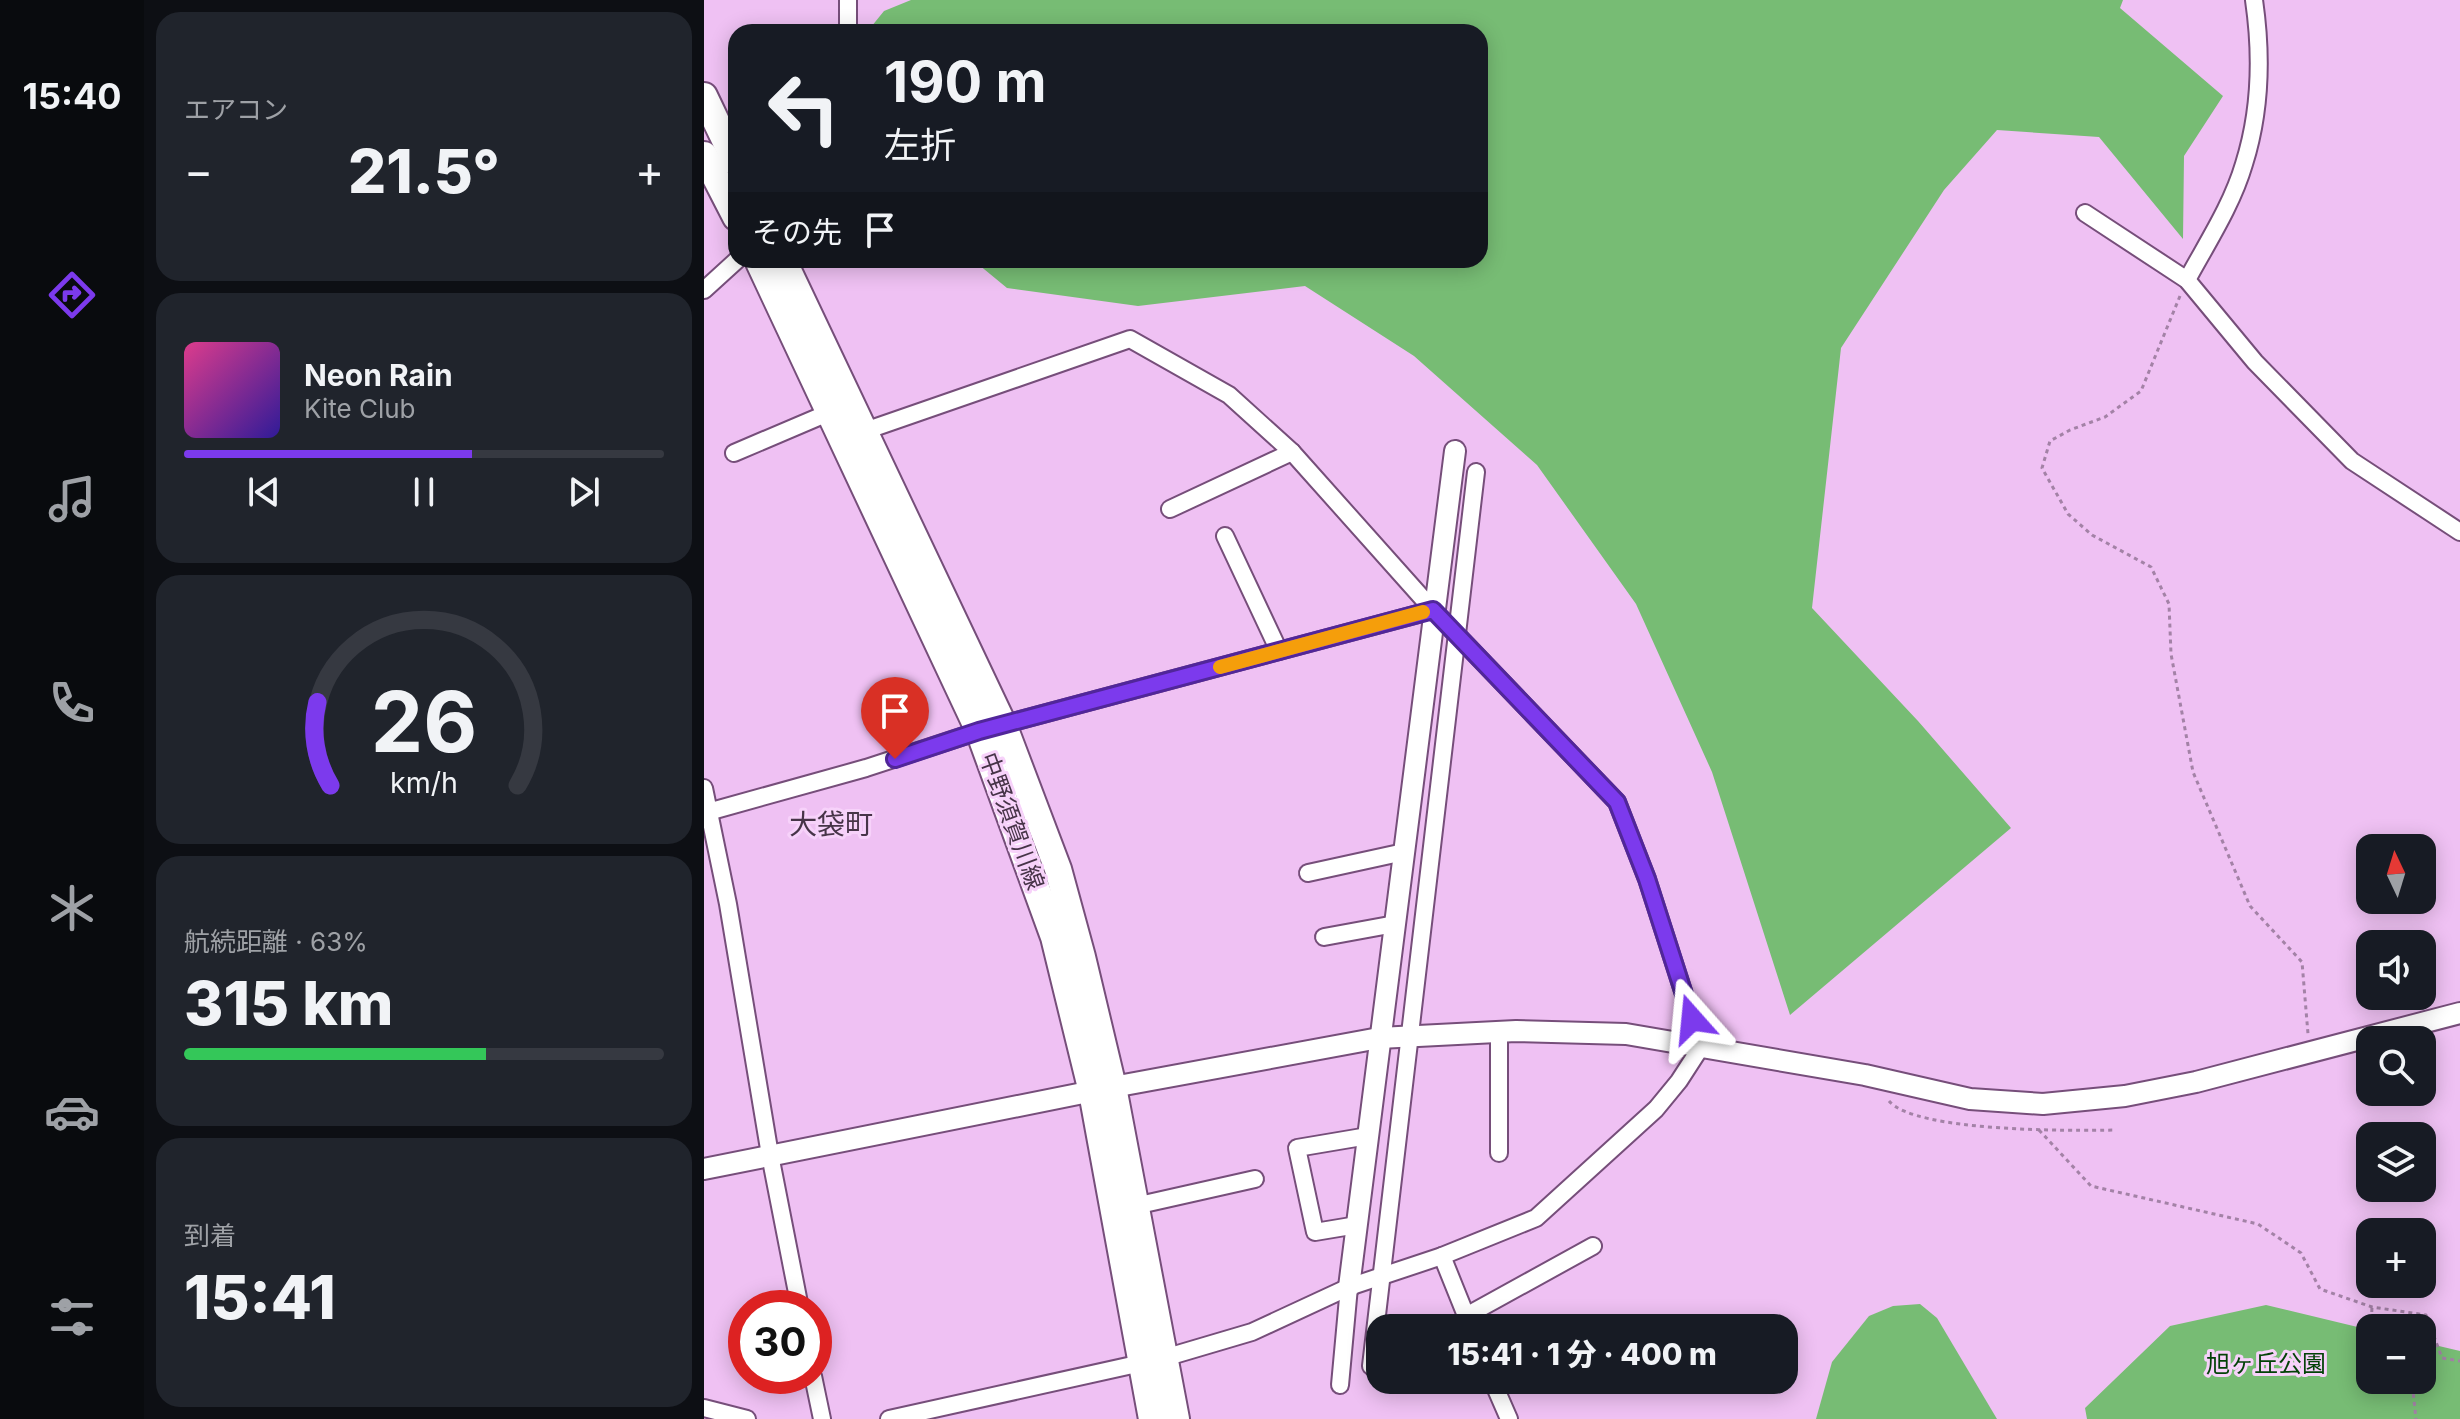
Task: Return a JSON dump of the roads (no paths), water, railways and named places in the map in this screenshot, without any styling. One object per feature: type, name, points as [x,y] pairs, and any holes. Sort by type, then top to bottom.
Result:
[{"type":"main road","points":[[704,96],[728,146]]},
{"type":"main road","points":[[704,155],[728,202]]},
{"type":"main road","name":"中野須賀川線","points":[[762,268],[828,413],[853,436]]},
{"type":"main road","name":"中野須賀川線","points":[[786,268],[853,436],[1058,869],[1082,957],[1153,1360],[1176,1419]]},
{"type":"main road","name":"中野須賀川線","points":[[1103,1090],[1135,1206],[1153,1360],[1152,1419]]},
{"type":"street","points":[[848,0],[848,24]]},
{"type":"street","points":[[2187,280],[2223,213],[2244,165],[2261,63],[2254,0]]},
{"type":"street","points":[[2085,213],[2187,280],[2255,362],[2352,461],[2460,532]]},
{"type":"street","points":[[704,290],[728,268]]},
{"type":"street","points":[[853,436],[1130,339],[1229,395],[1292,452],[1433,610],[1617,802],[1647,879],[1701,1047]]},
{"type":"street","points":[[734,453],[828,413]]},
{"type":"street","points":[[1340,1385],[1379,1038],[1455,451]]},
{"type":"street","points":[[1170,509],[1292,452]]},
{"type":"street","points":[[1377,1314],[1476,472]]},
{"type":"street","points":[[1225,536],[1279,651]]},
{"type":"street","points":[[706,812],[866,768],[991,728],[1433,610]]},
{"type":"street","points":[[704,788],[706,812],[728,904],[770,1155],[796,1290]]},
{"type":"street","points":[[1308,873],[1404,852]]},
{"type":"street","points":[[1324,937],[1395,924]]},
{"type":"street","points":[[704,1169],[1379,1038],[1499,1031],[1626,1034],[1865,1075],[1970,1099],[2043,1104],[2139,1093],[2196,1082],[2460,1013]]},
{"type":"street","points":[[1499,1031],[1499,1153]]},
{"type":"street","points":[[889,1419],[1153,1360],[1252,1332],[1349,1287],[1442,1256],[1536,1218],[1656,1109],[1701,1047]]},
{"type":"street","points":[[1357,1225],[1315,1232],[1297,1148],[1368,1136]]},
{"type":"street","points":[[1135,1206],[1255,1179]]},
{"type":"street","points":[[1481,1314],[1593,1246]]},
{"type":"street","points":[[1442,1256],[1465,1314]]},
{"type":"street","points":[[817,1394],[822,1419]]},
{"type":"street","points":[[1498,1394],[1509,1419]]},
{"type":"street","points":[[704,1408],[747,1419]]},
{"type":"district","name":"大袋町","points":[[831,824]]},
{"type":"park label","name":"旭ヶ丘公園","points":[[2266,1363]]}]
